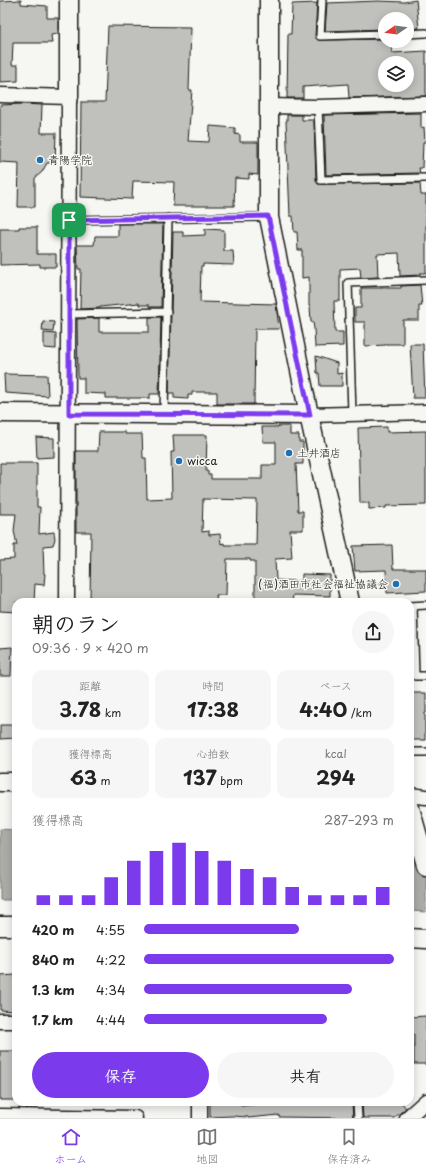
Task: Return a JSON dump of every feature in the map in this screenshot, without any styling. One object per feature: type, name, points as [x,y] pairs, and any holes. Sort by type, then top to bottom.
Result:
[{"type":"street","points":[[67,598],[69,414],[69,0]]},
{"type":"street","points":[[269,0],[268,216],[349,598]]},
{"type":"street","points":[[0,95],[69,97]]},
{"type":"street","points":[[268,106],[426,104]]},
{"type":"street","points":[[0,413],[310,415],[426,412]]},
{"type":"street","points":[[0,782],[12,782]]},
{"type":"street","points":[[414,796],[426,797]]},
{"type":"street","points":[[414,821],[426,865]]},
{"type":"street","points":[[0,926],[12,926]]},
{"type":"street","points":[[414,938],[426,939]]},
{"type":"street","points":[[0,1021],[12,1021]]},
{"type":"street","points":[[407,1118],[426,1101]]},
{"type":"street","points":[[200,1106],[200,1118]]},
{"type":"street","points":[[0,1116],[135,1118]]},
{"type":"lane","points":[[322,0],[320,36],[378,34]]},
{"type":"lane","points":[[414,34],[426,33]]},
{"type":"lane","points":[[318,106],[321,180],[426,178]]},
{"type":"lane","points":[[69,220],[268,216]]},
{"type":"lane","points":[[164,414],[168,218]]},
{"type":"lane","points":[[352,414],[348,283],[426,280]]},
{"type":"lane","points":[[69,314],[167,312]]},
{"type":"lane","points":[[414,606],[426,606]]},
{"type":"lane","points":[[414,653],[415,676],[426,676]]},
{"type":"lane","points":[[414,752],[426,752]]},
{"type":"lane","points":[[357,1106],[358,1118]]},
{"type":"shaded area","points":[[0,829],[12,830],[12,900],[0,900]]},
{"type":"shaded area","points":[[414,842],[426,843],[426,912],[414,911]]},
{"type":"building","points":[[21,0],[21,4],[47,6],[47,18],[58,18],[58,34],[51,35],[52,43],[13,43],[12,65],[18,65],[18,81],[0,82],[0,1]]},
{"type":"building","points":[[416,0],[419,28],[414,28],[414,12],[378,12],[378,29],[325,31],[327,3],[378,1],[404,2]]},
{"type":"building","points":[[317,3],[315,36],[318,40],[378,39],[378,48],[392,48],[392,53],[426,51],[426,96],[349,98],[348,84],[303,87],[303,98],[287,98],[288,34],[291,34],[292,4]]},
{"type":"building","points":[[108,26],[191,27],[189,90],[192,90],[188,141],[209,142],[210,126],[235,128],[235,134],[240,135],[240,142],[258,142],[258,175],[249,174],[249,179],[235,178],[234,206],[173,206],[174,182],[133,181],[132,199],[80,197],[81,102],[105,102]]},
{"type":"building","points":[[0,105],[42,105],[41,133],[56,133],[55,163],[47,163],[42,172],[35,178],[35,207],[18,207],[19,163],[0,162]]},
{"type":"building","points":[[421,113],[421,128],[424,127],[425,142],[423,142],[422,168],[419,168],[420,173],[326,175],[324,115]]},
{"type":"building","points":[[287,115],[302,115],[302,120],[314,120],[316,180],[318,184],[420,183],[421,195],[426,195],[426,273],[420,273],[420,275],[400,276],[399,253],[377,254],[378,277],[361,278],[360,268],[340,269],[340,301],[334,301],[335,332],[343,332],[343,346],[315,347],[313,322],[311,322],[309,306],[309,277],[302,278],[302,250],[298,250],[297,232],[294,232],[293,216],[290,216]]},
{"type":"building","points":[[118,224],[163,224],[161,307],[149,307],[149,305],[139,305],[139,303],[80,309],[81,269],[78,269],[77,245],[94,245],[95,236],[118,236]]},
{"type":"building","points":[[19,227],[37,227],[37,254],[56,254],[56,267],[40,267],[40,264],[0,265],[0,229],[19,229]]},
{"type":"building","points":[[205,229],[224,230],[224,251],[233,251],[234,265],[203,264],[203,266],[201,266],[200,302],[276,304],[279,329],[255,329],[254,404],[217,404],[217,392],[192,392],[192,395],[188,395],[188,399],[174,398],[174,393],[169,393],[173,232],[183,232],[183,236],[205,235]]},
{"type":"building","points":[[420,285],[422,306],[419,306],[419,320],[403,320],[403,344],[365,346],[365,322],[355,322],[355,308],[361,308],[361,288],[401,288],[401,286]]},
{"type":"building","points":[[149,317],[161,317],[159,394],[150,394],[150,398],[106,398],[106,394],[84,393],[84,378],[78,378],[77,319],[99,318],[99,332],[149,332]]},
{"type":"building","points":[[43,321],[54,322],[53,332],[42,331]]},
{"type":"building","points":[[44,333],[56,334],[56,349],[44,348]]},
{"type":"building","points":[[410,344],[423,344],[425,398],[413,398]]},
{"type":"building","points":[[316,356],[337,363],[337,374],[342,373],[342,386],[320,386],[319,373],[317,373]]},
{"type":"building","points":[[4,374],[47,375],[48,396],[5,393]]},
{"type":"building","points":[[290,426],[290,435],[299,435],[299,442],[303,442],[303,464],[296,464],[298,511],[303,511],[303,530],[290,530],[292,558],[275,559],[276,580],[302,581],[302,574],[330,575],[330,596],[293,595],[293,598],[255,598],[255,561],[250,561],[250,559],[227,559],[226,595],[216,595],[216,598],[90,598],[91,532],[76,532],[76,451],[98,451],[99,432],[125,432],[125,434],[142,434],[143,458],[146,458],[147,499],[172,498],[171,452],[174,452],[173,435],[207,435],[206,471],[208,471],[208,475],[211,475],[211,479],[262,479],[262,465],[276,465],[276,442],[263,442],[262,427]],"holes":[[[203,499],[257,500],[256,545],[224,545],[224,543],[221,544],[220,534],[209,535],[209,531],[202,532]]]},
{"type":"building","points":[[387,427],[387,432],[426,431],[426,505],[386,506],[386,508],[369,509],[369,503],[360,503],[358,428]]},
{"type":"building","points":[[36,437],[54,438],[54,457],[37,458]]},
{"type":"building","points":[[0,463],[37,463],[37,507],[40,507],[39,534],[54,532],[55,539],[53,545],[43,546],[45,574],[44,585],[35,584],[34,598],[12,598],[12,612],[0,611],[0,560],[14,559],[14,545],[17,545],[14,531],[16,514],[0,514]]},
{"type":"building","points":[[392,545],[393,569],[426,569],[426,591],[387,593],[386,570],[355,571],[353,546]]},
{"type":"building","points":[[12,647],[11,676],[0,676],[0,648]]},
{"type":"building","points":[[414,693],[426,693],[425,740],[414,740]]},
{"type":"building","points":[[0,725],[12,725],[12,738],[0,739]]},
{"type":"building","points":[[12,975],[12,1011],[0,1010],[0,976]]},
{"type":"building","points":[[426,1016],[426,1064],[414,1064],[414,1017]]},
{"type":"building","points":[[0,1051],[12,1051],[12,1100],[0,1100]]},
{"type":"building","points":[[210,1106],[352,1106],[353,1118],[279,1117],[279,1115],[248,1118],[232,1116],[210,1117]]},
{"type":"building","points":[[362,1106],[404,1106],[406,1108],[394,1118],[363,1118]]},
{"type":"place","name":"青陽学院","points":[[40,160]]},
{"type":"place","name":"土井酒店","points":[[289,453]]},
{"type":"place","name":"wicca","points":[[179,461]]},
{"type":"place","name":"(福)酒田市社会福祉協議会","points":[[396,584]]},
{"type":"route","points":[[268,216],[310,415],[69,414],[69,220],[268,216]]}]
